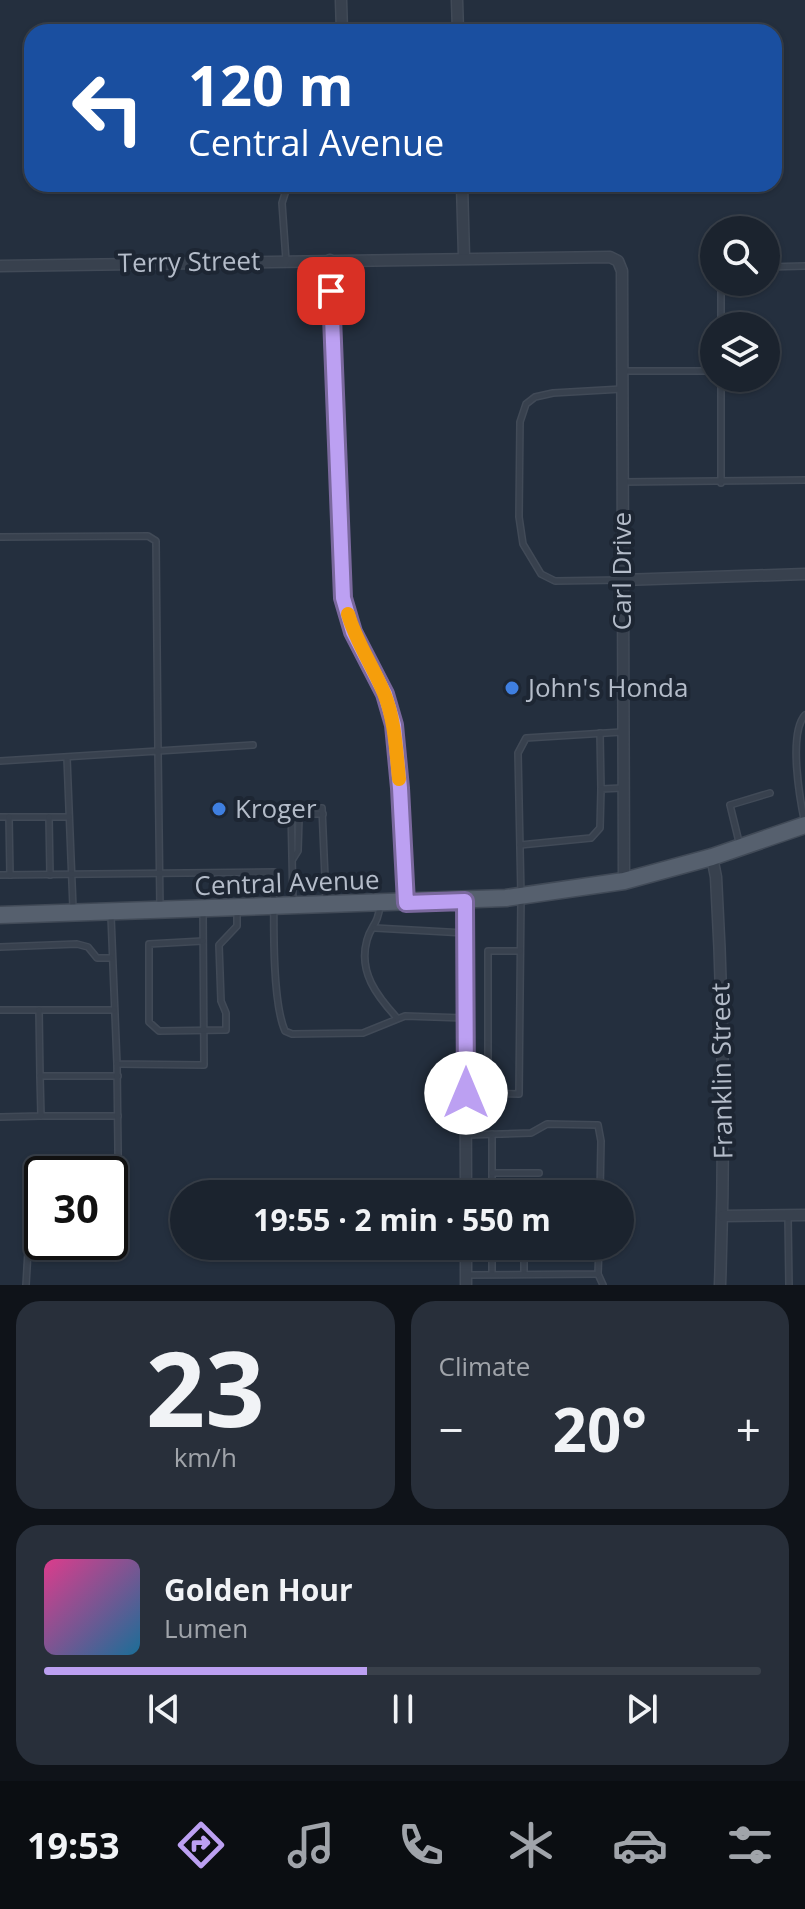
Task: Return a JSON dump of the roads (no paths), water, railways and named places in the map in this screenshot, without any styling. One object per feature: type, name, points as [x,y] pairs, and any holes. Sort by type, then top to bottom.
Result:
[{"type":"main road","name":"Central Avenue","points":[[0,915],[465,901],[521,896],[624,881],[712,857],[805,824]]},
{"type":"street","points":[[341,0],[342,24]]},
{"type":"street","points":[[457,0],[458,24]]},
{"type":"street","points":[[462,192],[464,257]]},
{"type":"street","name":"Terry Street","points":[[0,266],[464,257],[610,257],[618,261]]},
{"type":"street","points":[[330,260],[343,598],[353,632],[385,694],[394,725],[406,903]]},
{"type":"street","name":"Carl Drive","points":[[618,261],[622,271],[624,881]]},
{"type":"street","points":[[622,580],[805,574]]},
{"type":"street","name":"Franklin Street","points":[[712,857],[724,1005],[720,1285]]},
{"type":"street","points":[[465,901],[466,1180]]},
{"type":"street","points":[[723,1216],[805,1215]]},
{"type":"lane","points":[[285,192],[282,203],[286,261]]},
{"type":"lane","points":[[780,267],[805,266]]},
{"type":"lane","points":[[622,371],[700,371]]},
{"type":"lane","points":[[622,389],[553,393],[535,397],[526,404],[520,422],[519,517],[523,544],[541,574],[555,581],[622,580]]},
{"type":"lane","points":[[721,392],[721,483]]},
{"type":"lane","points":[[622,482],[805,480]]},
{"type":"lane","points":[[0,537],[148,536],[156,541],[160,910]]},
{"type":"lane","points":[[805,715],[798,736],[805,824]]},
{"type":"lane","points":[[466,1093],[519,1094],[521,896],[518,753],[521,744],[526,738],[622,732]]},
{"type":"lane","points":[[520,845],[591,838],[600,828],[600,733]]},
{"type":"lane","points":[[0,761],[253,745]]},
{"type":"lane","points":[[67,757],[73,913]]},
{"type":"lane","points":[[601,789],[622,788]]},
{"type":"lane","points":[[740,847],[730,805],[770,793]]},
{"type":"lane","points":[[293,906],[291,809],[322,808],[326,906]]},
{"type":"lane","points":[[292,860],[298,851],[299,818],[308,814],[323,814]]},
{"type":"lane","points":[[0,817],[69,817]]},
{"type":"lane","points":[[9,817],[10,875]]},
{"type":"lane","points":[[49,817],[50,875]]},
{"type":"lane","points":[[0,875],[274,872],[277,989],[285,1031],[292,1034],[363,1033],[397,1018],[414,1015],[465,1018]]},
{"type":"lane","points":[[380,904],[379,921],[367,942],[366,966],[371,987],[397,1018]]},
{"type":"lane","points":[[203,941],[149,944],[149,1022],[159,1031],[226,1030],[226,1013],[221,1001],[219,945],[237,926],[237,908]]},
{"type":"lane","points":[[117,1064],[204,1065],[203,909]]},
{"type":"lane","points":[[111,912],[118,1156]]},
{"type":"lane","points":[[375,928],[465,933]]},
{"type":"lane","points":[[0,947],[77,944],[88,947],[97,958],[111,958]]},
{"type":"lane","points":[[488,1094],[488,951],[520,951]]},
{"type":"lane","points":[[0,1010],[114,1010]]},
{"type":"lane","points":[[39,1010],[41,1116]]},
{"type":"lane","points":[[40,1076],[118,1076]]},
{"type":"lane","points":[[0,1117],[118,1116]]},
{"type":"lane","points":[[466,1135],[531,1133],[547,1124],[598,1125],[600,1180]]},
{"type":"lane","points":[[492,1134],[492,1180]]},
{"type":"lane","points":[[492,1173],[539,1173]]},
{"type":"lane","points":[[788,1216],[789,1285]]},
{"type":"lane","points":[[26,1285],[27,1260]]},
{"type":"lane","points":[[492,1260],[492,1274]]},
{"type":"lane","points":[[524,1260],[524,1274]]},
{"type":"lane","points":[[598,1260],[598,1274],[603,1285]]},
{"type":"lane","points":[[466,1280],[492,1274],[598,1274]]},
{"type":"place","name":"John's Honda","points":[[512,688]]},
{"type":"place","name":"Kroger","points":[[219,809]]}]
